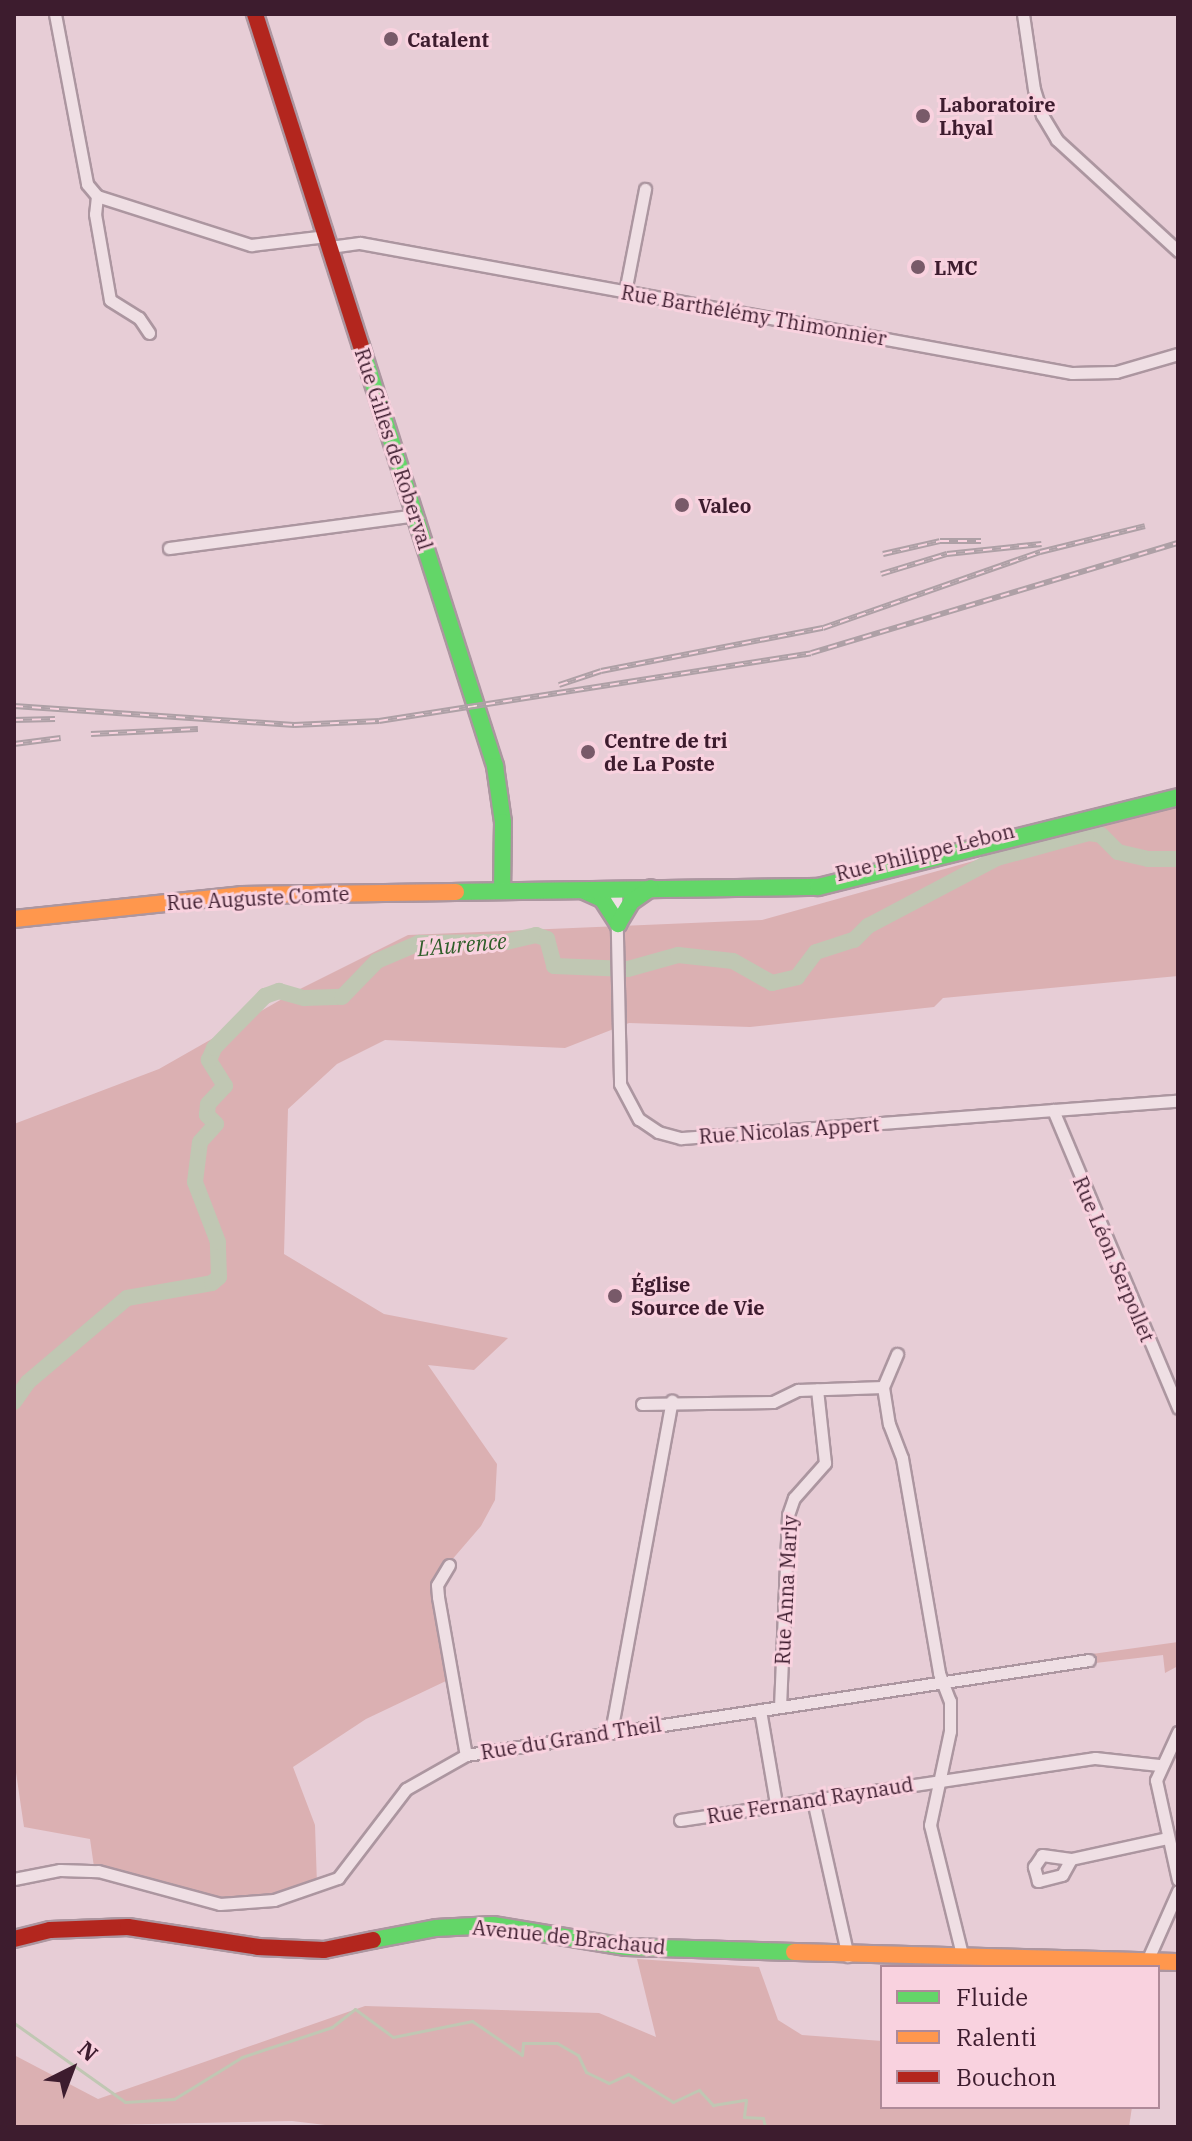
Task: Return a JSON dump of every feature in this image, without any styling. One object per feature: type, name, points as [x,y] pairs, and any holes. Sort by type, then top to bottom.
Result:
[{"type":"street","points":[[55,14],[87,184],[97,196],[95,214],[110,300],[139,318],[149,333]]},
{"type":"street","name":"Rue Gilles de Roberval","points":[[255,14],[497,774],[502,890]]},
{"type":"street","points":[[1023,14],[1034,89],[1042,115],[1057,140],[1178,251]]},
{"type":"street","points":[[625,292],[645,189]]},
{"type":"street","name":"Rue Barthélémy Thimonnier","points":[[97,196],[251,245],[328,241],[360,243],[1072,373],[1116,372],[1178,354]]},
{"type":"street","points":[[169,548],[415,515]]},
{"type":"street","name":"Rue Philippe Lebon","points":[[502,890],[616,889],[818,878],[1178,788]]},
{"type":"street","name":"Rue Philippe Lebon","points":[[660,887],[818,887],[1178,797]]},
{"type":"street","points":[[474,891],[502,857],[514,878],[535,889]]},
{"type":"street","points":[[579,889],[602,899],[618,924],[631,902],[660,887]]},
{"type":"street","name":"Rue Nicolas Appert","points":[[616,889],[620,1084],[639,1119],[658,1132],[681,1138],[1178,1101]]},
{"type":"street","name":"Rue Auguste Comte","points":[[14,919],[241,895],[502,890]]},
{"type":"street","name":"Rue Léon Serpollet","points":[[1053,1110],[1178,1408]]},
{"type":"street","points":[[897,1354],[883,1387],[889,1424],[902,1458],[943,1686],[950,1701],[950,1731],[930,1825],[963,1958]]},
{"type":"street","points":[[642,1404],[672,1401],[773,1402],[798,1390],[883,1387]]},
{"type":"street","name":"Rue Anna Marly","points":[[780,1707],[788,1515],[794,1498],[825,1463],[817,1389]]},
{"type":"street","points":[[611,1732],[672,1401]]},
{"type":"street","points":[[449,1565],[437,1585],[438,1597],[466,1755]]},
{"type":"street","name":"Rue du Grand Theil","points":[[14,1879],[60,1870],[98,1871],[232,1905],[307,1891],[338,1878],[406,1789],[466,1755],[780,1707],[943,1686],[962,1678],[1089,1660]]},
{"type":"street","points":[[760,1710],[776,1804]]},
{"type":"street","points":[[1178,1732],[1159,1765],[1157,1800],[1178,1880]]},
{"type":"street","name":"Rue Fernand Raynaud","points":[[680,1820],[1095,1758],[1159,1765]]},
{"type":"street","points":[[813,1800],[848,1956]]},
{"type":"street","points":[[1071,1859],[1167,1838]]},
{"type":"street","points":[[1147,1961],[1174,1907],[1178,1891]]},
{"type":"street","name":"Avenue de Brachaud","points":[[14,1939],[50,1930],[128,1927],[258,1947],[324,1950],[436,1928],[493,1925],[626,1947],[848,1956],[1178,1962]]},
{"type":"shaded area","points":[[1178,804],[1178,976],[943,998],[934,1007],[750,1027],[629,1023],[565,1048],[385,1040],[337,1064],[288,1109],[284,1254],[384,1314],[508,1338],[474,1370],[428,1365],[497,1464],[495,1500],[481,1526],[438,1576],[448,1680],[366,1719],[293,1767],[315,1825],[317,1885],[286,1894],[236,1899],[197,1893],[94,1867],[90,1839],[24,1827],[14,1759],[14,1124],[159,1069],[296,991],[408,935],[762,920]]},
{"type":"shaded area","points":[[1178,1642],[1178,1666],[1165,1673],[1163,1655],[1087,1664],[1085,1655]]},
{"type":"shaded area","points":[[637,1959],[759,1967],[778,2020],[802,2035],[880,2041],[880,2109],[1132,2109],[1129,2127],[342,2127],[292,2121],[14,2127],[14,2055],[98,2099],[365,2006],[599,2013],[656,2037]]},
{"type":"waterway","name":"L'Aurence","points":[[14,1402],[28,1382],[127,1298],[212,1283],[219,1277],[218,1242],[195,1182],[200,1142],[216,1124],[207,1115],[208,1104],[225,1086],[209,1060],[214,1048],[265,996],[279,991],[304,998],[342,997],[377,961],[419,943],[506,942],[536,935],[547,939],[554,966],[628,969],[678,955],[733,961],[772,983],[797,977],[816,952],[854,940],[868,926],[997,858],[1089,833],[1101,835],[1118,852],[1148,859],[1178,859]]},
{"type":"waterway","points":[[14,2023],[125,2102],[174,2099],[242,2057],[332,2027],[355,2009],[393,2037],[472,2021],[522,2055],[523,2043],[557,2043],[578,2055],[586,2072],[609,2083],[628,2074],[673,2102],[699,2090],[713,2105],[746,2100],[744,2117],[763,2118],[765,2127]]},
{"type":"waterway","points":[[770,2127],[785,2127]]},
{"type":"railway","points":[[559,685],[601,671],[823,628],[1040,552],[1145,526]]},
{"type":"railway","points":[[883,554],[940,541],[981,541]]},
{"type":"railway","points":[[14,706],[294,725],[379,721],[811,653],[1178,543]]},
{"type":"railway","points":[[881,574],[947,554],[1041,544]]},
{"type":"railway","points":[[14,720],[55,719]]},
{"type":"railway","points":[[91,734],[198,729]]},
{"type":"railway","points":[[14,744],[61,738]]},
{"type":"traffic: fast","points":[[361,346],[495,766],[503,822],[502,890]]},
{"type":"traffic: fast","points":[[456,892],[818,887],[1178,797]]},
{"type":"traffic: fast","points":[[618,924],[631,902],[651,888]]},
{"type":"traffic: fast","points":[[584,891],[602,899],[618,924]]},
{"type":"traffic: fast","points":[[373,1940],[436,1928],[493,1925],[626,1947],[794,1952]]},
{"type":"traffic: slow","points":[[14,919],[241,895],[456,892]]},
{"type":"traffic: slow","points":[[794,1952],[1178,1962]]},
{"type":"traffic: jam","points":[[255,14],[361,346]]},
{"type":"traffic: jam","points":[[14,1939],[50,1930],[128,1927],[258,1947],[324,1950],[373,1940]]},
{"type":"place","name":"Catalent","points":[[391,39]]},
{"type":"place","name":"Laboratoire Lhyal","points":[[923,116]]},
{"type":"place","name":"LMC","points":[[918,267]]},
{"type":"place","name":"Valeo","points":[[682,505]]},
{"type":"place","name":"Centre de tri de La Poste","points":[[588,752]]},
{"type":"place","name":"Église Source de Vie","points":[[615,1296]]}]
